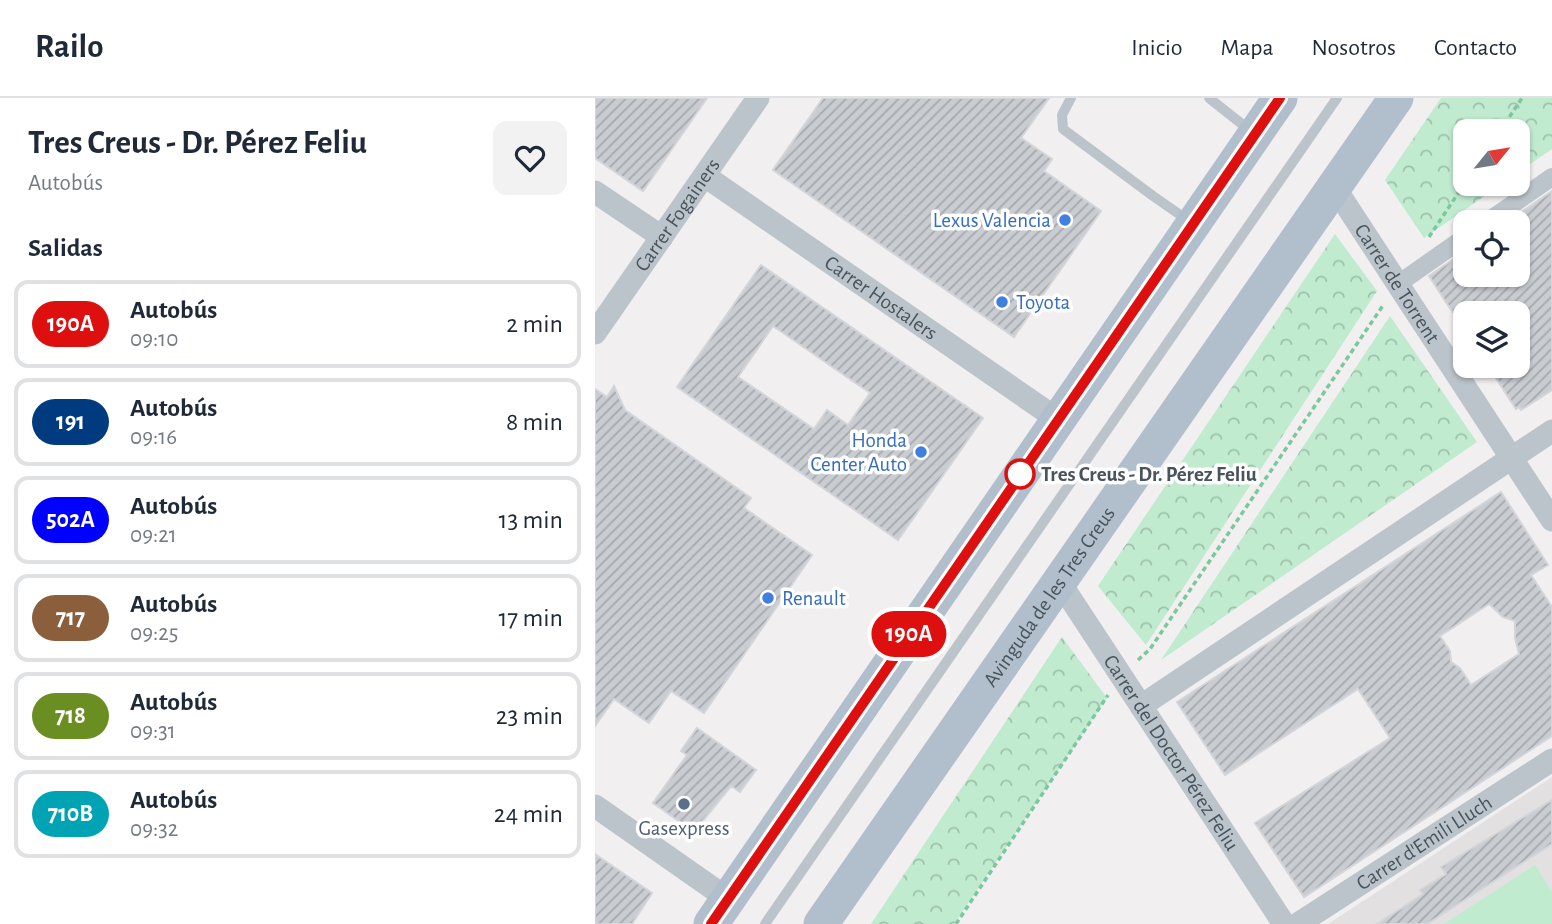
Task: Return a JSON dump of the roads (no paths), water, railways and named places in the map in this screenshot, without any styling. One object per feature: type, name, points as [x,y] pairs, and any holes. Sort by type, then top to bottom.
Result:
[{"type":"main road","points":[[719,911],[1280,98]]},
{"type":"main road","name":"Avinguda de les Tres Creus","points":[[821,924],[1396,98]]},
{"type":"street","name":"Carrer Fogainers","points":[[595,333],[758,98]]},
{"type":"street","name":"Carrer Hostalers","points":[[705,176],[1057,419]]},
{"type":"street","points":[[1504,210],[1552,177]]},
{"type":"street","name":"Carrer de Torrent","points":[[1335,188],[1552,520]]},
{"type":"street","points":[[595,192],[662,237]]},
{"type":"street","points":[[1398,284],[1453,245]]},
{"type":"street","points":[[1141,706],[1552,432]]},
{"type":"street","name":"Carrer del Doctor Pérez Feliu","points":[[1059,581],[1285,924]]},
{"type":"street","name":"Carrer d'Emili Lluch","points":[[1298,924],[1552,760]]},
{"type":"street","points":[[595,806],[719,911]]},
{"type":"lane","points":[[1071,98],[1062,115],[1063,129],[1153,197],[1193,223]]},
{"type":"lane","points":[[1209,98],[1255,134]]},
{"type":"lane","points":[[765,924],[1337,98]]},
{"type":"place","name":"Lexus Valencia","points":[[1065,220]]},
{"type":"place","name":"Toyota","points":[[1002,302]]},
{"type":"place","name":"Honda Center Auto","points":[[921,452]]},
{"type":"place","name":"Tres Creus - Dr. Pérez Feliu","points":[[1020,474]]},
{"type":"place","name":"Renault","points":[[768,598]]},
{"type":"place","name":"Gasexpress","points":[[684,804]]}]
